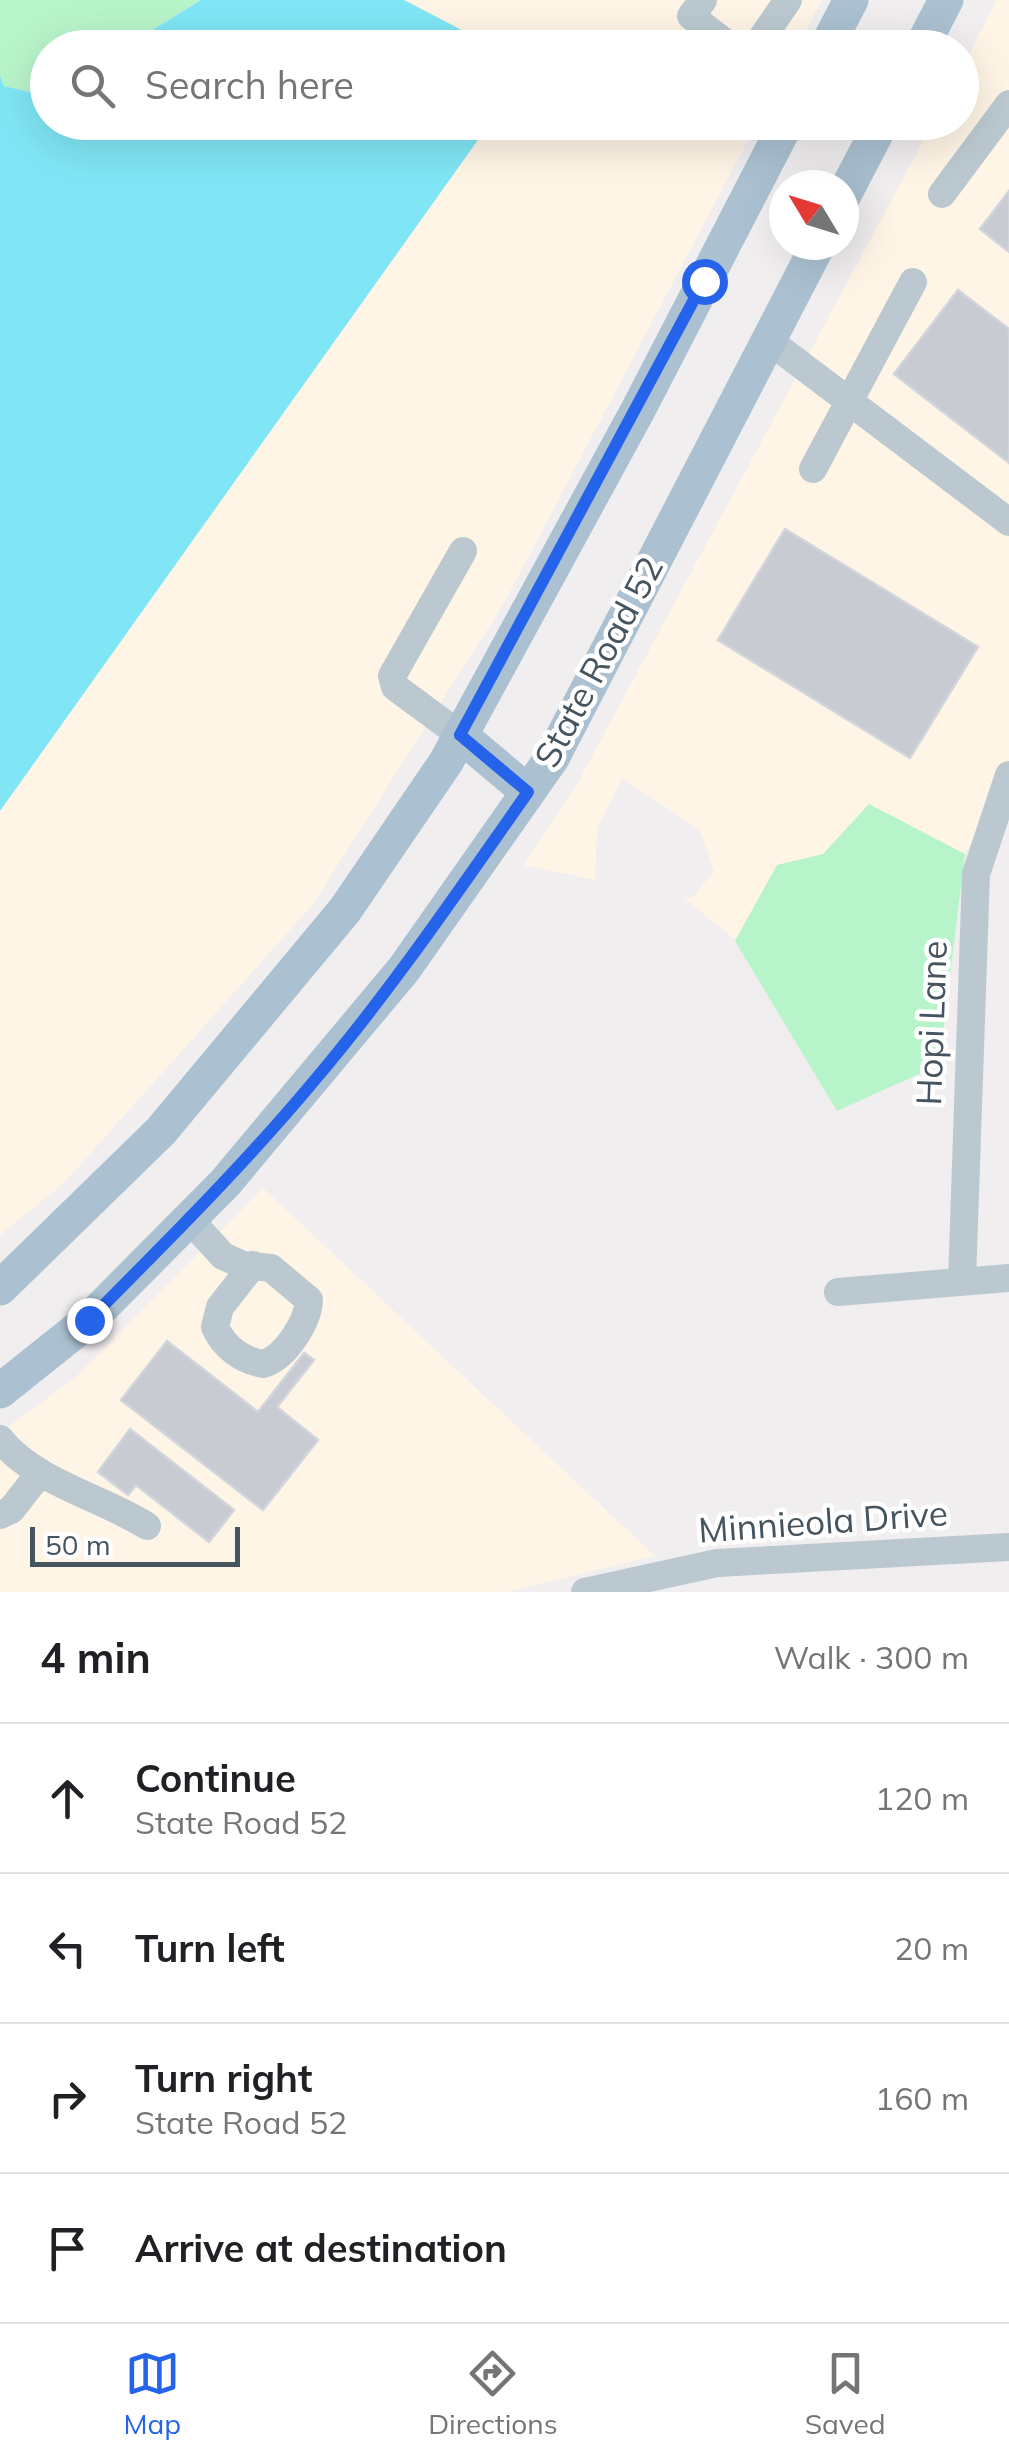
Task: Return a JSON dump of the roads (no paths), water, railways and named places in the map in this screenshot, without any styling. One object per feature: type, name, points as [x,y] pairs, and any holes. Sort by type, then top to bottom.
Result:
[{"type":"main road","points":[[835,30],[850,0]]},
{"type":"main road","points":[[930,30],[946,0]]},
{"type":"main road","points":[[0,1288],[161,1131],[345,910],[460,735],[638,410],[778,140]]},
{"type":"main road","points":[[857,170],[872,140]]},
{"type":"main road","name":"State Road 52","points":[[0,1391],[89,1320],[189,1219],[314,1081],[404,970],[552,758],[810,260]]},
{"type":"main road","points":[[460,735],[528,792]]},
{"type":"street","points":[[703,0],[691,16],[709,30]]},
{"type":"street","points":[[767,30],[788,0]]},
{"type":"street","points":[[942,194],[1009,104]]},
{"type":"street","points":[[812,469],[913,282]]},
{"type":"street","points":[[768,340],[1009,522]]},
{"type":"street","points":[[460,735],[396,687],[392,676],[463,551]]},
{"type":"street","name":"Hopi Lane","points":[[962,1280],[976,874],[1009,774]]},
{"type":"street","points":[[189,1219],[223,1256],[253,1265]]},
{"type":"street","points":[[838,1292],[1009,1278]]},
{"type":"street","points":[[0,1439],[40,1473],[117,1507],[147,1526]]},
{"type":"street","points":[[0,1515],[10,1510],[40,1473]]},
{"type":"street","name":"Minnieola Drive","points":[[584,1592],[717,1562],[1009,1547]]},
{"type":"water","points":[[201,0],[404,0],[462,30],[152,30]]},
{"type":"water","points":[[0,76],[4,86],[30,92],[30,140],[478,140],[0,811]]}]
